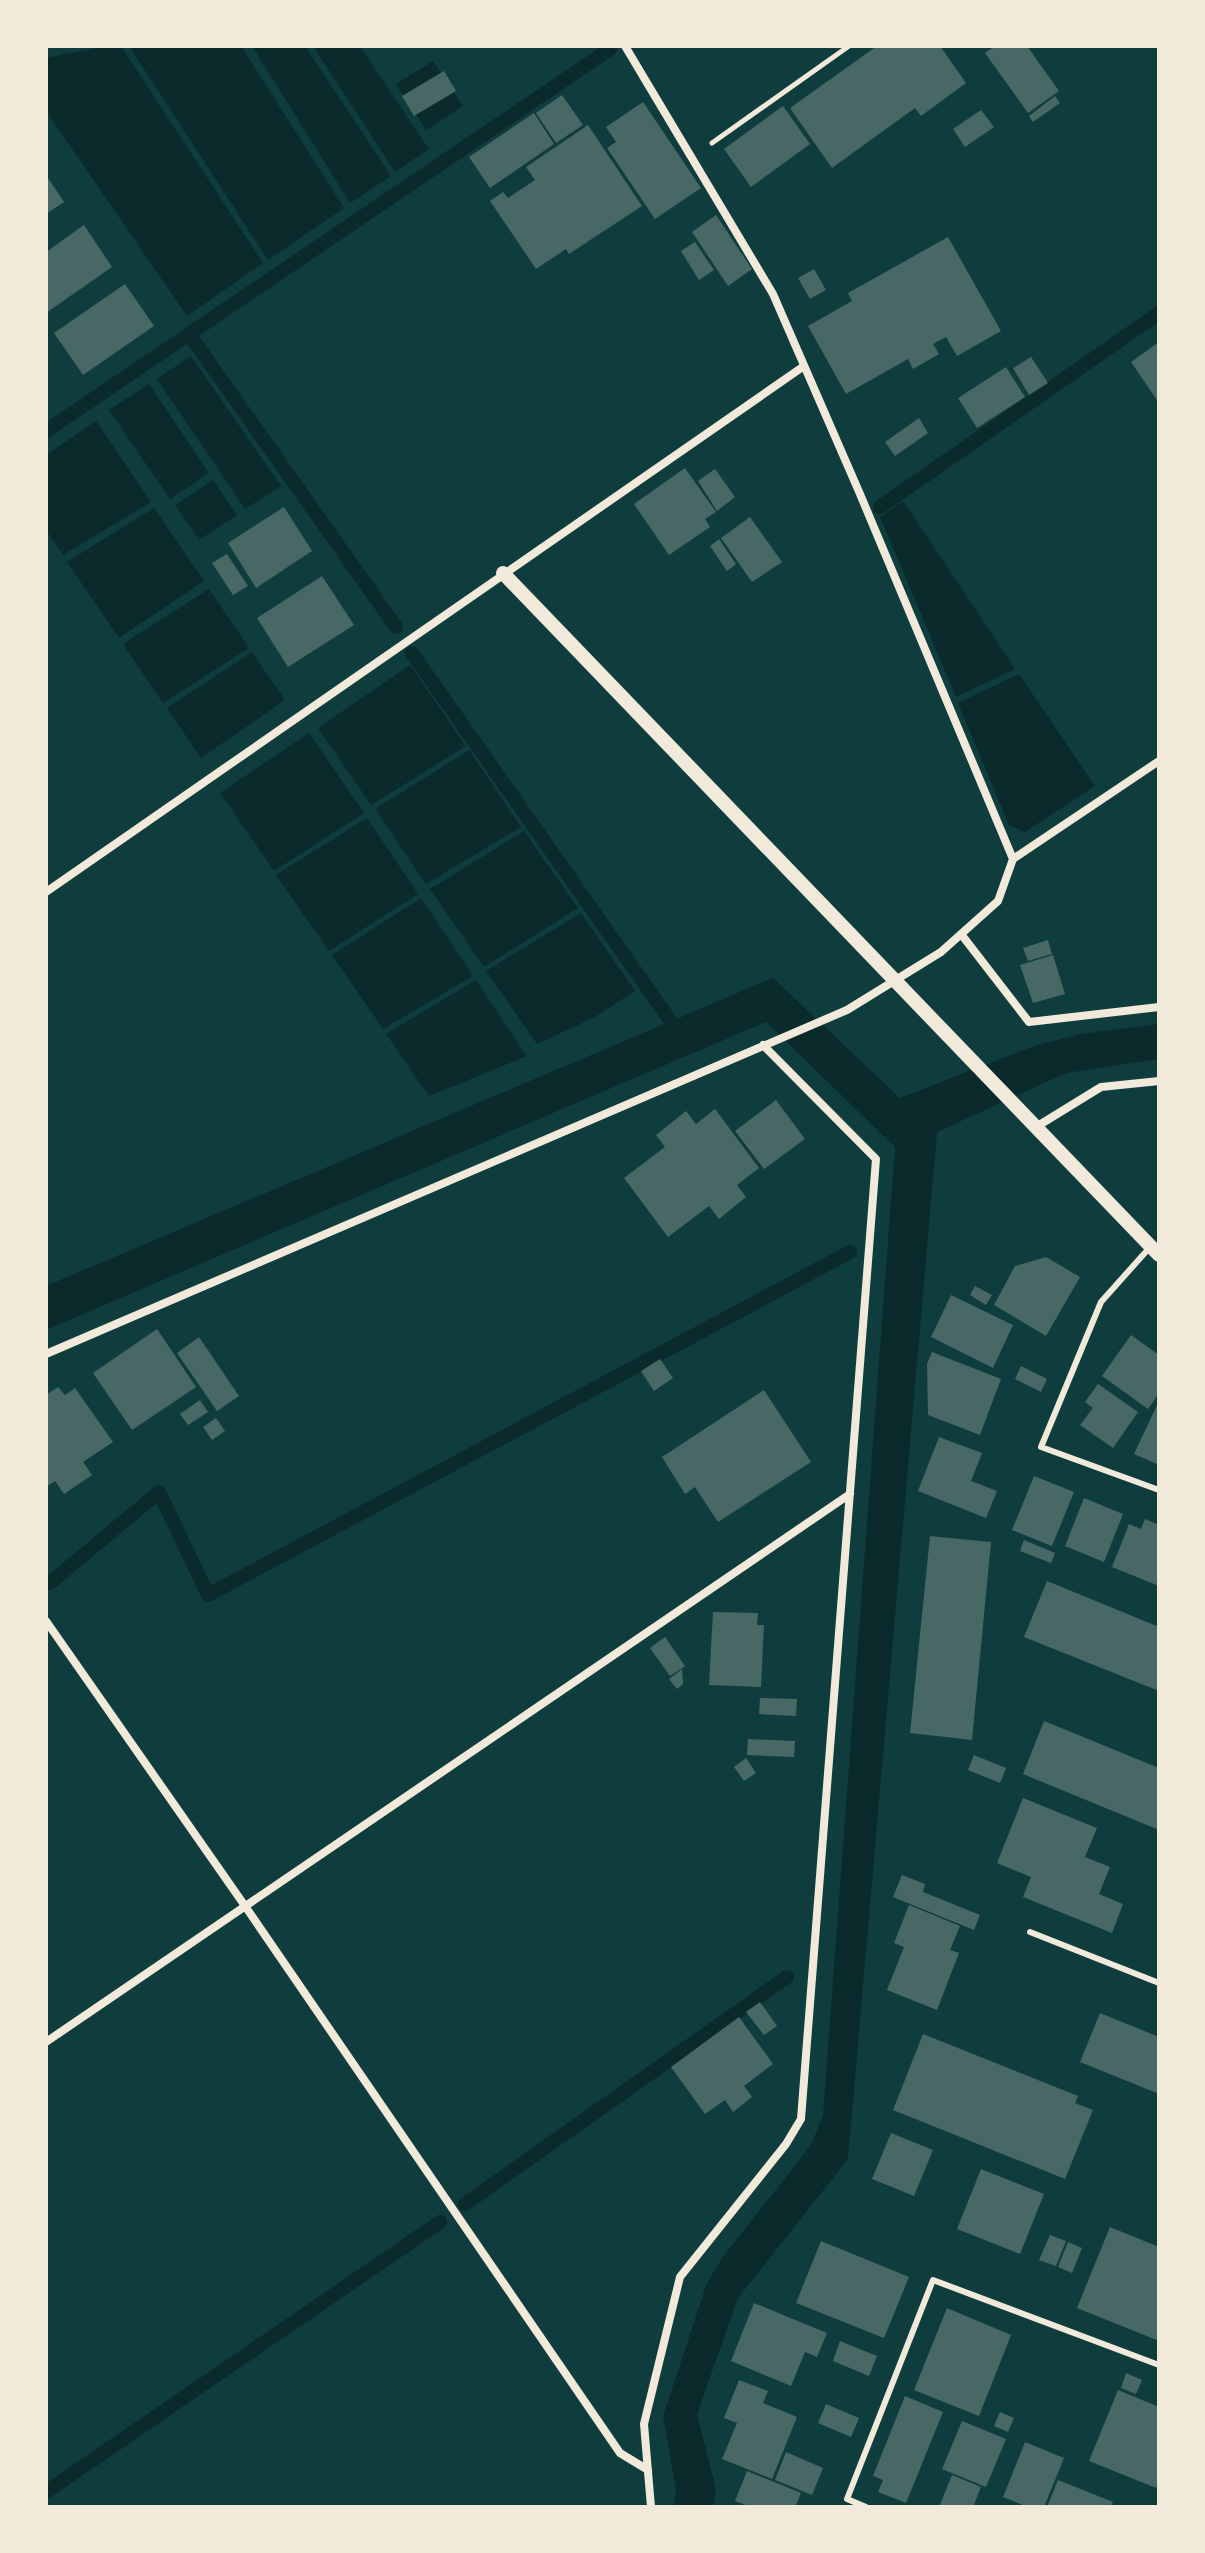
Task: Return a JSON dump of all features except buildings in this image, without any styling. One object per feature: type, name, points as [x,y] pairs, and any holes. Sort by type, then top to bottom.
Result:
[{"type":"street","points":[[625,46],[773,294],[1013,859]]},
{"type":"street","points":[[46,892],[804,366]]},
{"type":"street","points":[[503,573],[1155,1250]]},
{"type":"street","points":[[46,1354],[847,1010],[941,952],[998,901],[1013,859],[1159,761]]},
{"type":"street","points":[[961,934],[1029,1022],[1159,1007]]},
{"type":"street","points":[[651,2507],[644,2424],[680,2277],[786,2144],[801,2119],[876,1159],[763,1045]]},
{"type":"street","points":[[1035,1128],[1101,1087],[1159,1081]]},
{"type":"street","points":[[46,2042],[850,1494]]},
{"type":"street","points":[[46,1621],[620,2453],[648,2470]]},
{"type":"lane","points":[[1155,1250],[1101,1302],[1041,1447],[1159,1490]]},
{"type":"lane","points":[[1030,1932],[1159,1983]]},
{"type":"lane","points":[[866,2507],[847,2499],[933,2280],[1159,2365]]},
{"type":"path","points":[[691,157],[849,46]]},
{"type":"water","points":[[121,46],[263,263],[187,316],[46,111],[46,58]]},
{"type":"water","points":[[129,46],[241,46],[344,208],[268,260]]},
{"type":"water","points":[[252,46],[305,46],[391,176],[350,203]]},
{"type":"water","points":[[313,46],[360,46],[429,149],[395,172]]},
{"type":"water","points":[[433,61],[463,106],[426,130],[396,84]]},
{"type":"water","points":[[191,356],[281,486],[245,509],[157,379]]},
{"type":"water","points":[[149,384],[209,473],[170,499],[109,410]]},
{"type":"water","points":[[96,421],[151,502],[63,555],[46,530],[46,455]]},
{"type":"water","points":[[213,480],[237,515],[199,540],[175,505]]},
{"type":"water","points":[[903,501],[1015,669],[956,697],[880,517]]},
{"type":"water","points":[[154,508],[204,581],[119,638],[67,562]]},
{"type":"water","points":[[209,589],[249,648],[163,703],[123,644]]},
{"type":"water","points":[[252,652],[285,700],[201,758],[167,708]]},
{"type":"water","points":[[410,665],[466,746],[371,805],[318,728]]},
{"type":"water","points":[[1019,674],[1095,786],[1025,832],[1009,825],[958,703]]},
{"type":"water","points":[[309,733],[364,813],[274,871],[220,793]]},
{"type":"water","points":[[469,750],[521,827],[426,884],[375,809]]},
{"type":"water","points":[[367,818],[418,894],[329,951],[276,875]]},
{"type":"water","points":[[524,831],[578,908],[484,967],[430,889]]},
{"type":"water","points":[[421,898],[473,976],[383,1029],[332,955]]},
{"type":"water","points":[[581,913],[635,991],[593,1018],[537,1044],[486,971]]},
{"type":"water","points":[[773,978],[900,1098],[1037,1045],[1081,1034],[1159,1024],[1159,1059],[1066,1073],[937,1132],[848,2159],[738,2298],[697,2414],[716,2489],[713,2507],[674,2507],[676,2489],[663,2416],[707,2283],[722,2258],[811,2145],[823,2115],[895,1147],[766,1022],[46,1330],[46,1286]]},
{"type":"water","points":[[476,980],[527,1056],[429,1096],[386,1034]]},
{"type":"waterway","points":[[46,431],[610,49]]},
{"type":"waterway","points":[[880,507],[1159,313]]},
{"type":"waterway","points":[[189,334],[396,627]]},
{"type":"waterway","points":[[412,653],[681,1036]]},
{"type":"waterway","points":[[50,1583],[159,1492],[208,1595],[850,1252]]},
{"type":"waterway","points":[[465,2204],[787,1977]]},
{"type":"waterway","points":[[46,2492],[440,2222]]}]
